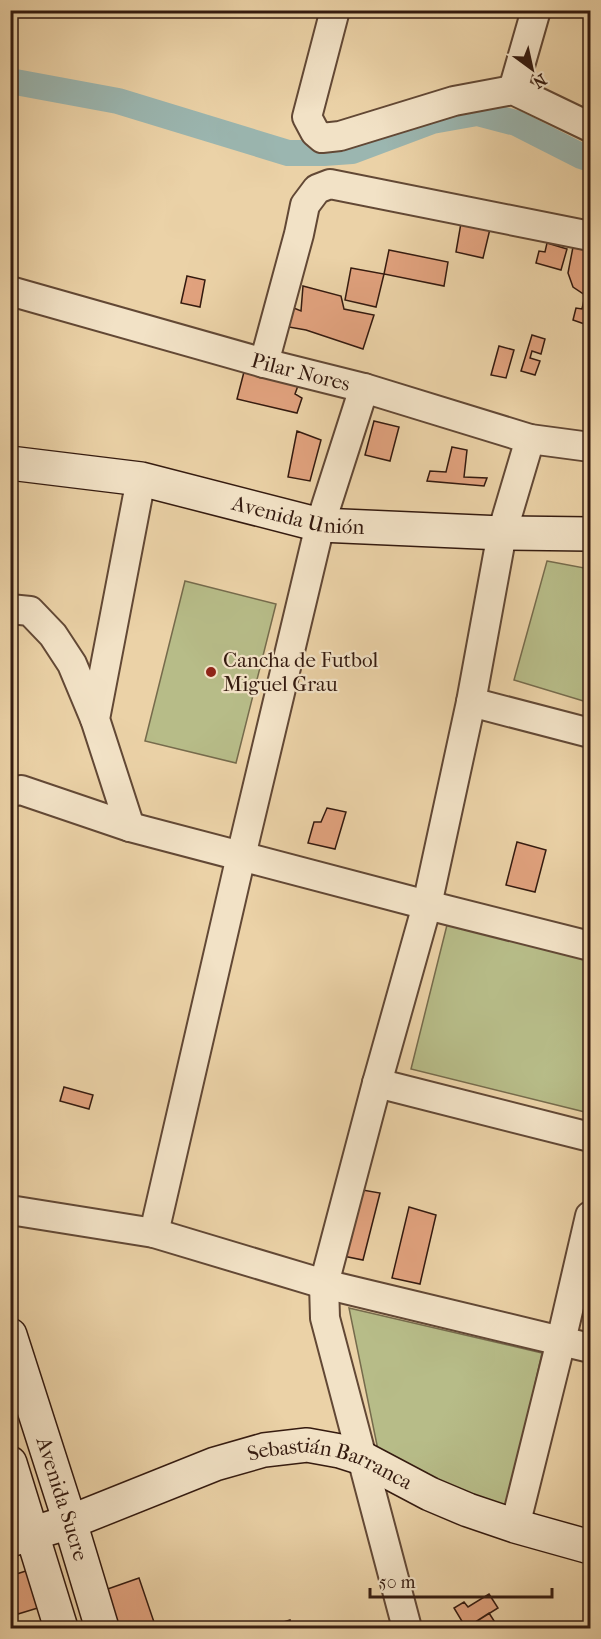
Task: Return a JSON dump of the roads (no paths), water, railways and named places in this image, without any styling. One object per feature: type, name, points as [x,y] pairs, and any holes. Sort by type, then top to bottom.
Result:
[{"type":"street","points":[[513,90],[536,10]]},
{"type":"street","points":[[334,11],[307,117],[315,132],[322,138],[340,136],[454,101],[513,90],[591,127]]},
{"type":"street","points":[[264,363],[305,205],[317,189],[330,183],[591,236]]},
{"type":"street","name":"Pilar Nores","points":[[10,291],[264,363],[364,388],[530,439],[591,447]]},
{"type":"street","points":[[154,1233],[320,525],[364,388]]},
{"type":"street","points":[[407,1629],[325,1318],[324,1284],[427,905],[471,702],[502,533],[530,439]]},
{"type":"street","name":"Avenida Unión","points":[[10,464],[141,479],[320,525],[502,533],[591,534]]},
{"type":"street","points":[[95,719],[141,479]]},
{"type":"street","points":[[10,609],[30,610],[53,635],[72,664],[95,719],[130,827]]},
{"type":"street","points":[[471,702],[591,733]]},
{"type":"street","points":[[10,792],[21,790],[130,827],[591,946]]},
{"type":"street","points":[[377,1083],[591,1137]]},
{"type":"street","points":[[10,1210],[154,1233],[324,1284],[591,1348]]},
{"type":"street","points":[[515,1526],[591,1216]]},
{"type":"street","name":"Avenida Sucre","points":[[10,1335],[102,1629]]},
{"type":"street","name":"Sebastián Barranca","points":[[21,1537],[70,1522],[215,1464],[264,1450],[307,1445],[362,1458],[430,1494],[468,1510],[591,1547]]},
{"type":"street","name":"Avenida Sucre","points":[[10,1463],[21,1537],[61,1629]]},
{"type":"waterway","points":[[10,81],[118,101],[288,153],[352,151],[432,121],[477,113],[516,123],[590,159]]},
{"type":"place","name":"Cancha de Futbol Miguel Grau","points":[[211,672]]}]
